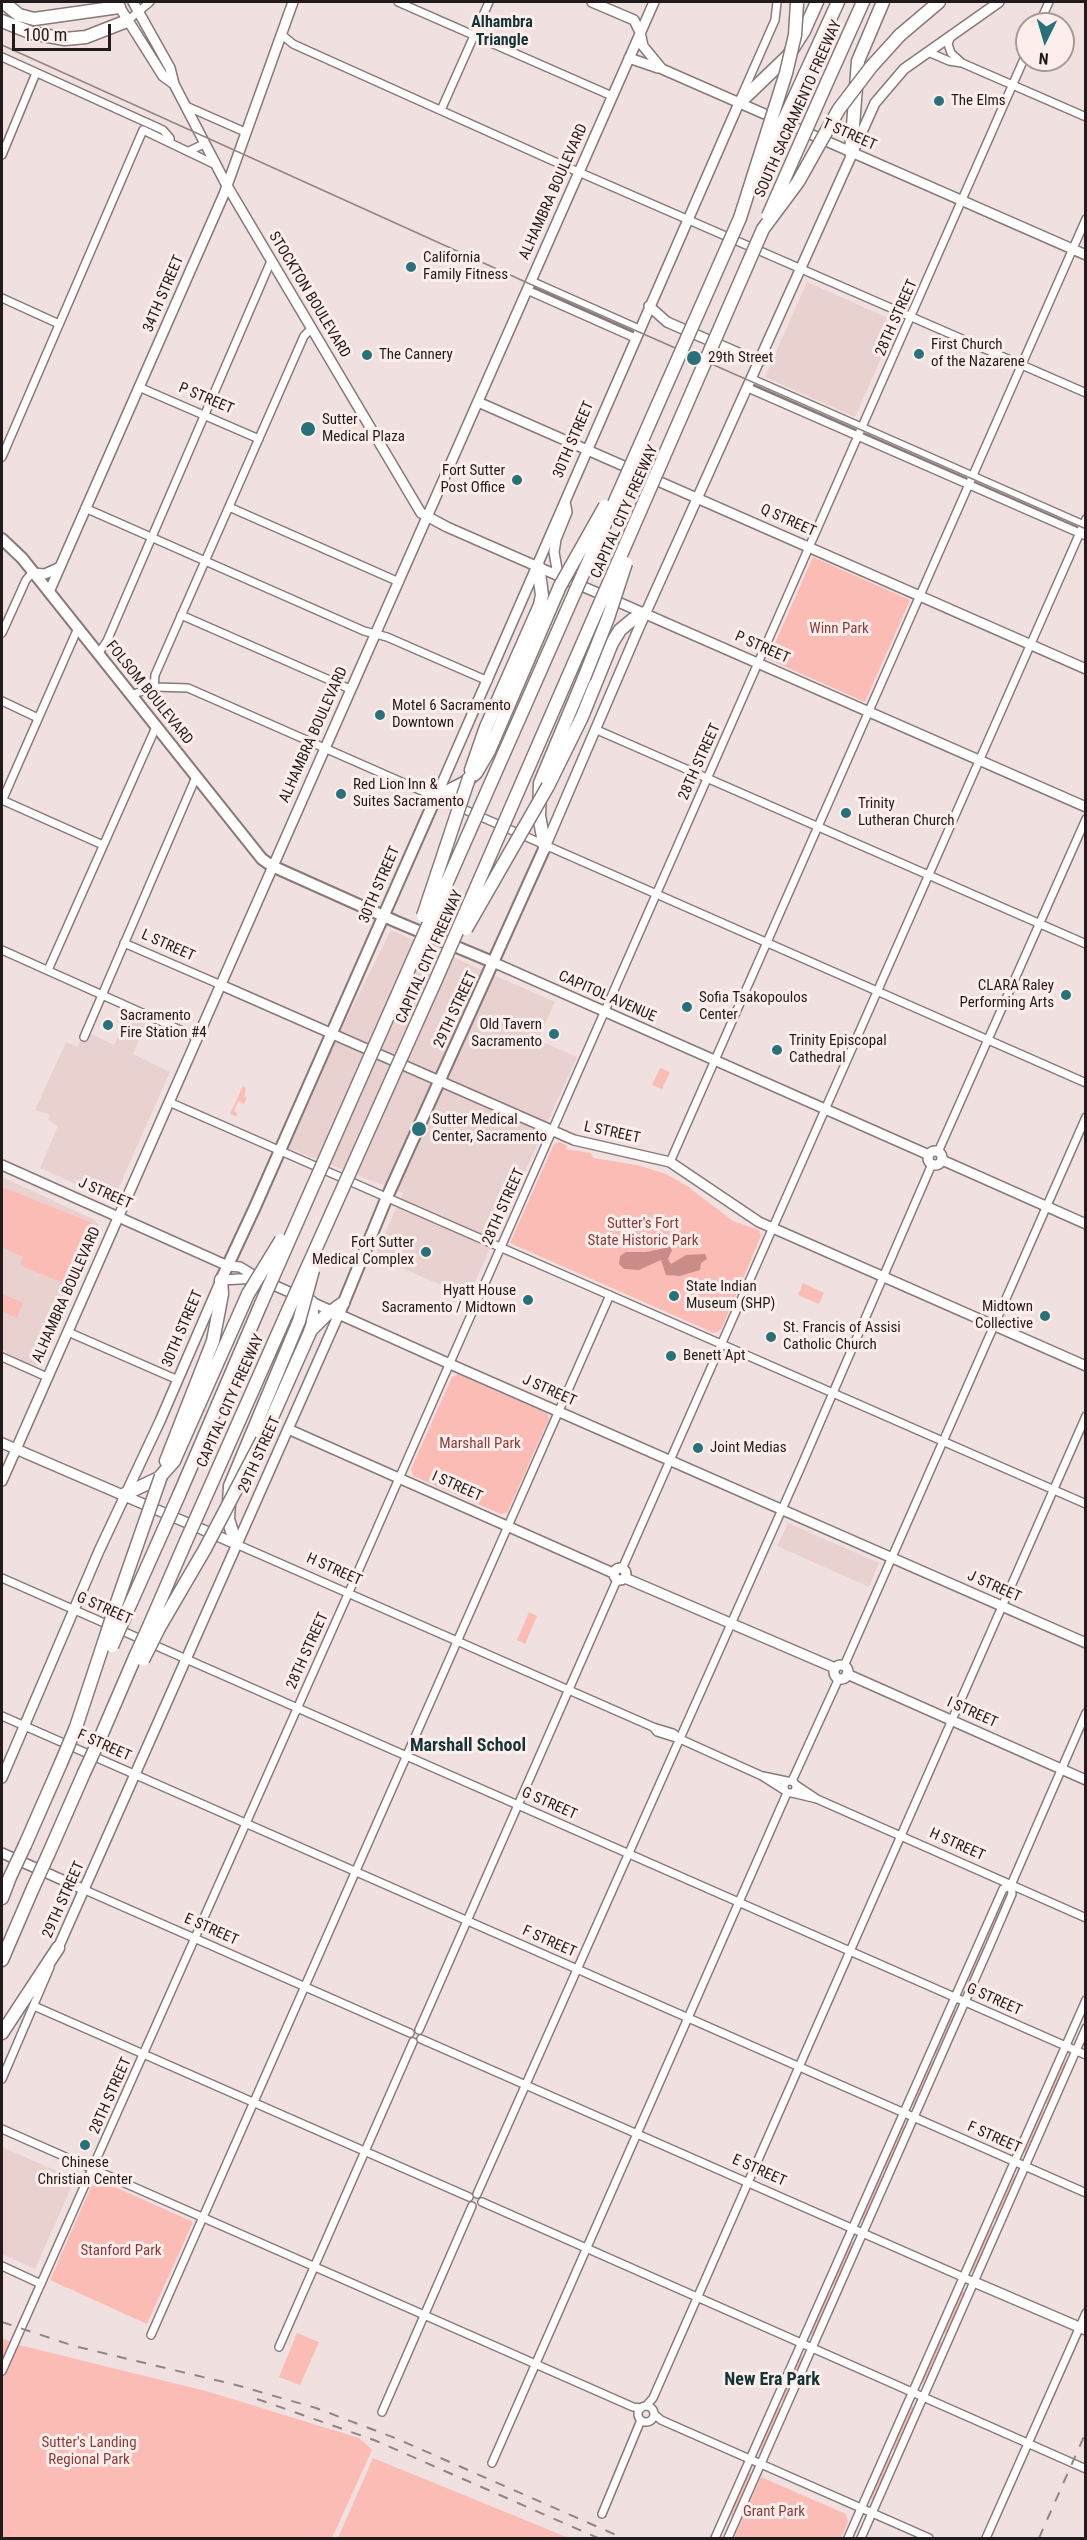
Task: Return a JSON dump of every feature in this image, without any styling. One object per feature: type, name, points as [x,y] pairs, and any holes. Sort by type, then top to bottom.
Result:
[{"type":"highway","points":[[3,2],[19,15],[34,19],[125,3]]},
{"type":"highway","name":"CAPITAL CITY FREEWAY","points":[[2,1898],[76,1727],[121,1611],[179,1495],[302,1205],[740,218],[786,73],[795,35],[796,2]]},
{"type":"highway","points":[[739,103],[788,56],[804,31],[817,2]]},
{"type":"highway","name":"SOUTH SACRAMENTO FREEWAY","points":[[740,218],[838,2]]},
{"type":"highway","name":"SOUTH SACRAMENTO FREEWAY","points":[[763,229],[863,2]]},
{"type":"highway","points":[[851,152],[858,61],[883,2]]},
{"type":"highway","name":"CAPITAL CITY FREEWAY","points":[[2,1960],[84,1773],[154,1626],[186,1541],[435,982],[763,229],[798,182],[839,109],[871,67],[900,35],[939,2]]},
{"type":"highway","points":[[2,21],[32,33],[64,39],[86,37],[127,21]]},
{"type":"highway","points":[[436,797],[464,783],[476,773],[489,751],[559,581],[624,478]]},
{"type":"highway","points":[[545,847],[539,816],[540,783],[611,609],[641,513]]},
{"type":"highway","points":[[405,974],[480,744],[540,605],[542,595],[538,566]]},
{"type":"highway","points":[[435,982],[548,786],[582,717],[620,630],[645,613]]},
{"type":"highway","points":[[125,1494],[159,1478],[174,1461],[248,1294],[302,1205]]},
{"type":"highway","points":[[236,1544],[228,1519],[230,1486],[299,1321],[321,1237]]},
{"type":"highway","points":[[121,1611],[145,1522],[176,1433],[213,1341],[222,1294],[221,1280]]},
{"type":"highway","points":[[154,1626],[206,1549],[262,1440],[310,1332],[313,1323],[311,1302]]},
{"type":"highway","points":[[310,1332],[338,1309]]},
{"type":"highway","points":[[2,2033],[58,1948]]},
{"type":"main road","name":"34TH STREET","points":[[49,592],[136,391],[141,388],[226,184],[293,2]]},
{"type":"main road","name":"T STREET","points":[[592,2],[634,20],[643,46],[662,69],[1086,255]]},
{"type":"main road","name":"ALHAMBRA BOULEVARD","points":[[2,1481],[654,2]]},
{"type":"main road","name":"29TH STREET","points":[[58,1948],[187,1660],[387,1197],[495,963],[597,730],[645,613],[699,499],[851,152],[875,103],[887,86],[904,69],[999,2]]},
{"type":"main road","name":"STOCKTON BOULEVARD","points":[[125,3],[140,13],[170,68],[174,84],[226,184],[418,509],[426,517]]},
{"type":"main road","name":"STOCKTON BOULEVARD","points":[[125,3],[127,21],[163,76],[174,84]]},
{"type":"main road","points":[[629,58],[662,69]]},
{"type":"main road","name":"30TH STREET","points":[[2,1778],[125,1494],[178,1380],[488,681],[586,449],[739,103]]},
{"type":"main road","points":[[649,306],[667,322],[759,362]]},
{"type":"main road","name":"Q STREET","points":[[478,402],[1086,669]]},
{"type":"main road","points":[[559,581],[554,552],[556,539],[567,512],[565,502]]},
{"type":"main road","name":"P STREET","points":[[426,517],[538,566],[559,581],[645,613],[1086,807]]},
{"type":"main road","name":"FOLSOM BOULEVARD","points":[[2,539],[49,592],[262,859],[272,866]]},
{"type":"main road","points":[[32,573],[45,574],[60,567]]},
{"type":"main road","name":"CAPITOL AVENUE","points":[[272,866],[1086,1224]]},
{"type":"main road","name":"L STREET","points":[[221,985],[552,1131],[596,1147],[641,1154],[669,1162],[695,1178],[739,1212],[1086,1366]]},
{"type":"main road","name":"J STREET","points":[[2,1165],[228,1266],[240,1267],[258,1278],[311,1302],[338,1309],[450,1364],[1086,1643]]},
{"type":"main road","points":[[221,1280],[258,1278]]},
{"type":"main road","name":"I STREET","points":[[288,1429],[1086,1780]]},
{"type":"main road","name":"H STREET","points":[[2,1443],[125,1494],[236,1544]]},
{"type":"main road","name":"E STREET","points":[[2,1853],[85,1890]]},
{"type":"main road","name":"E STREET","points":[[974,2282],[1082,2329]]},
{"type":"street","points":[[127,21],[140,13],[150,2]]},
{"type":"street","points":[[398,2],[612,96]]},
{"type":"street","points":[[441,110],[489,2]]},
{"type":"street","name":"30TH STREET","points":[[739,103],[775,20],[777,2]]},
{"type":"street","points":[[282,34],[293,44],[687,220],[1086,393]]},
{"type":"street","points":[[952,35],[949,48],[962,63]]},
{"type":"street","points":[[928,52],[949,61],[962,63],[1086,117]]},
{"type":"street","points":[[2,57],[163,130],[170,138],[170,142]]},
{"type":"street","name":"28TH STREET","points":[[2,2371],[450,1364],[1019,72]]},
{"type":"street","points":[[2,155],[36,73]]},
{"type":"street","points":[[186,106],[245,132]]},
{"type":"street","points":[[2,457],[143,130],[216,165]]},
{"type":"street","points":[[189,151],[204,144]]},
{"type":"street","points":[[669,1162],[1086,219]]},
{"type":"street","points":[[98,654],[107,641],[272,261]]},
{"type":"street","points":[[529,285],[637,333]]},
{"type":"street","points":[[2,298],[59,324]]},
{"type":"street","points":[[154,687],[155,675],[181,615],[304,336],[312,328]]},
{"type":"street","points":[[279,2347],[413,2042],[421,2039],[419,2030],[1085,524],[863,428],[750,383]]},
{"type":"street","points":[[750,383],[859,436],[1082,535]]},
{"type":"street","name":"P STREET","points":[[141,388],[259,439]]},
{"type":"street","points":[[229,507],[399,582]]},
{"type":"street","points":[[85,508],[488,681]]},
{"type":"street","points":[[2,633],[26,580],[32,573]]},
{"type":"street","points":[[181,615],[350,689]]},
{"type":"street","points":[[78,628],[2,800],[103,845]]},
{"type":"street","points":[[131,695],[154,687],[188,688],[325,747],[545,847],[1086,1083]]},
{"type":"street","points":[[2,701],[38,718]]},
{"type":"street","points":[[48,970],[156,727]]},
{"type":"street","points":[[597,730],[1086,944]]},
{"type":"street","points":[[84,1037],[196,777]]},
{"type":"street","points":[[34,2006],[469,2197],[477,2194],[782,1510],[1038,923],[1086,819]]},
{"type":"street","name":"L STREET","points":[[124,943],[221,985]]},
{"type":"street","points":[[2,950],[198,1038]]},
{"type":"street","points":[[169,1102],[1086,1504]]},
{"type":"street","points":[[492,2463],[1086,1117]]},
{"type":"street","points":[[152,2335],[610,1295]]},
{"type":"street","points":[[68,1332],[178,1380]]},
{"type":"street","points":[[2,1357],[47,1377]]},
{"type":"street","points":[[602,2514],[1086,1416]]},
{"type":"street","name":"H STREET","points":[[236,1544],[653,1727],[673,1733],[680,1739],[762,1776],[788,1792],[817,1799]]},
{"type":"street","name":"G STREET","points":[[2,1578],[1086,2055]]},
{"type":"street","points":[[729,2538],[1012,1894],[1011,1885],[1086,1713]]},
{"type":"street","name":"F STREET","points":[[2,1716],[1086,2193]]},
{"type":"street","name":"H STREET","points":[[762,1776],[792,1782],[817,1799],[1086,1918]]},
{"type":"street","points":[[788,1792],[792,1782]]},
{"type":"street","points":[[718,2536],[1003,1889],[1011,1885]]},
{"type":"street","name":"E STREET","points":[[85,1890],[410,2033]]},
{"type":"street","name":"29TH STREET","points":[[2,2079],[58,1948]]},
{"type":"street","points":[[848,2538],[1086,2000]]},
{"type":"street","points":[[861,2538],[1086,2028]]},
{"type":"street","points":[[413,2042],[409,2038],[410,2033],[419,2030]]},
{"type":"street","name":"E STREET","points":[[421,2039],[974,2282]]},
{"type":"street","points":[[2,2129],[929,2538]]},
{"type":"street","points":[[477,2194],[482,2202],[586,2249],[1086,2469]]},
{"type":"street","points":[[469,2197],[469,2203],[472,2206]]},
{"type":"street","points":[[472,2206],[479,2206],[482,2202]]},
{"type":"street","points":[[382,2412],[472,2206]]},
{"type":"street","points":[[2,2266],[41,2284]]},
{"type":"street","points":[[986,2538],[1082,2329],[1086,2313]]},
{"type":"shaded area","points":[[807,282],[897,322],[855,417],[765,377]]},
{"type":"shaded area","name":"Sutter Medical Center, Sacramento","points":[[391,930],[555,1002],[538,1040],[577,1057],[468,1297],[375,1256],[403,1193],[286,1147],[316,1080]]},
{"type":"shaded area","points":[[128,1015],[146,1023],[133,1054],[170,1072],[113,1200],[40,1168],[58,1126],[48,1120],[50,1115],[35,1110],[66,1042],[77,1047],[85,1031],[114,1045]]},
{"type":"shaded area","points":[[2,1177],[95,1220],[99,1225],[65,1310],[42,1362],[37,1366],[20,1361],[2,1350]]},
{"type":"shaded area","points":[[670,1247],[672,1250],[668,1259],[671,1264],[686,1255],[705,1254],[707,1259],[701,1263],[700,1270],[680,1276],[666,1275],[661,1260],[639,1270],[624,1269],[619,1264],[620,1256],[626,1252],[646,1252]]},
{"type":"shaded area","points":[[788,1523],[879,1563],[869,1587],[777,1546]]},
{"type":"shaded area","points":[[2,2147],[75,2179],[35,2269],[2,2254]]},
{"type":"green space","name":"Winn Park","points":[[813,557],[910,600],[865,702],[768,659]]},
{"type":"green space","points":[[660,1068],[670,1072],[662,1089],[652,1085]]},
{"type":"green space","points":[[243,1086],[246,1088],[244,1097],[247,1098],[244,1104],[238,1101],[234,1111],[237,1113],[236,1116],[230,1114]]},
{"type":"green space","name":"Sutter's Fort State Historic Park","points":[[560,1142],[567,1146],[566,1149],[591,1153],[593,1158],[637,1165],[666,1174],[687,1186],[733,1221],[759,1230],[761,1236],[721,1330],[714,1333],[510,1243],[554,1144]]},
{"type":"green space","points":[[2,1187],[97,1225],[70,1286],[20,1265],[23,1257],[2,1247]]},
{"type":"green space","points":[[803,1283],[824,1293],[819,1304],[798,1295]]},
{"type":"green space","points":[[2,1294],[23,1303],[17,1318],[2,1311]]},
{"type":"green space","name":"Marshall Park","points":[[458,1374],[547,1413],[549,1419],[507,1513],[501,1514],[413,1476],[411,1469],[452,1377]]},
{"type":"green space","points":[[529,1612],[537,1616],[525,1644],[517,1640]]},
{"type":"green space","points":[[1006,1896],[1007,1899],[989,1939],[986,1940],[985,1937]]},
{"type":"green space","points":[[985,1945],[967,1989],[965,1989],[963,1987],[981,1946]]},
{"type":"green space","points":[[955,2010],[956,2014],[938,2054],[935,2055],[934,2052]]},
{"type":"green space","points":[[1063,2059],[1066,2063],[1049,2103],[1046,2104],[1044,2101]]},
{"type":"green space","points":[[933,2061],[934,2064],[916,2105],[913,2105],[912,2102],[930,2062]]},
{"type":"green space","points":[[1043,2109],[1045,2112],[1027,2153],[1024,2153],[1040,2110]]},
{"type":"green space","points":[[904,2126],[905,2129],[888,2170],[885,2170],[883,2168],[901,2127]]},
{"type":"green space","points":[[1014,2175],[1016,2178],[998,2219],[995,2219],[993,2217],[1011,2176]]},
{"type":"green space","points":[[882,2176],[883,2179],[865,2220],[862,2220],[879,2177]]},
{"type":"green space","name":"Stanford Park","points":[[95,2178],[193,2222],[147,2324],[50,2280]]},
{"type":"green space","points":[[992,2226],[993,2229],[975,2270],[972,2270],[971,2267],[989,2227]]},
{"type":"green space","points":[[853,2242],[854,2245],[837,2285],[834,2286],[832,2283],[850,2243]]},
{"type":"green space","points":[[831,2291],[833,2294],[815,2335],[812,2336],[810,2333],[828,2292]]},
{"type":"green space","points":[[960,2292],[965,2293],[947,2333],[944,2334]]},
{"type":"green space","points":[[297,2333],[319,2342],[300,2385],[279,2377]]},
{"type":"green space","name":"Sutter's Landing Regional Park","points":[[2,2338],[19,2345],[206,2391],[359,2438],[372,2450],[332,2538],[2,2538]]},
{"type":"green space","points":[[938,2341],[943,2343],[923,2384],[921,2382]]},
{"type":"green space","points":[[802,2357],[803,2360],[785,2401],[782,2401],[798,2358]]},
{"type":"green space","points":[[912,2406],[914,2409],[896,2449],[893,2450],[909,2407]]},
{"type":"green space","points":[[780,2407],[781,2410],[761,2451],[759,2449],[777,2408]]},
{"type":"green space","points":[[890,2456],[892,2459],[874,2499],[871,2499],[887,2457]]},
{"type":"green space","points":[[373,2458],[569,2538],[338,2538]]},
{"type":"green space","points":[[751,2473],[752,2476],[732,2517],[730,2515],[748,2474]]},
{"type":"green space","name":"Grant Park","points":[[761,2477],[846,2514],[848,2522],[841,2538],[734,2538]]},
{"type":"tram line","points":[[2,45],[530,284],[1086,529]]},
{"type":"railway","points":[[2,2322],[74,2346],[236,2385],[316,2408],[395,2438],[623,2538]]},
{"type":"railway","points":[[257,2399],[374,2440],[598,2538]]},
{"type":"railway","points":[[1039,2538],[1086,2432]]},
{"type":"place","name":"The Elms","points":[[939,101]]},
{"type":"place","name":"California Family Fitness","points":[[411,267]]},
{"type":"place","name":"First Church of the Nazarene","points":[[919,354]]},
{"type":"place","name":"The Cannery","points":[[367,355]]},
{"type":"place","name":"29th Street","points":[[694,358]]},
{"type":"place","name":"Sutter Medical Plaza","points":[[308,429]]},
{"type":"place","name":"Fort Sutter Post Office","points":[[517,480]]},
{"type":"place","name":"Motel 6 Sacramento Downtown","points":[[380,715]]},
{"type":"place","name":"Red Lion Inn & Suites Sacramento","points":[[341,794]]},
{"type":"place","name":"Trinity Lutheran Church","points":[[846,813]]},
{"type":"place","name":"CLARA Raley Performing Arts","points":[[1066,995]]},
{"type":"place","name":"Sofia Tsakopoulos Center","points":[[687,1007]]},
{"type":"place","name":"Sacramento Fire Station #4","points":[[108,1025]]},
{"type":"place","name":"Old Tavern Sacramento","points":[[554,1034]]},
{"type":"place","name":"Trinity Episcopal Cathedral","points":[[777,1050]]},
{"type":"place","name":"Sutter Medical Center, Sacramento","points":[[419,1129]]},
{"type":"place","name":"Fort Sutter Medical Complex","points":[[426,1252]]},
{"type":"place","name":"State Indian Museum (SHP)","points":[[674,1296]]},
{"type":"place","name":"Hyatt House Sacramento / Midtown","points":[[528,1300]]},
{"type":"place","name":"Midtown Collective","points":[[1045,1316]]},
{"type":"place","name":"St. Francis of Assisi Catholic Church","points":[[771,1337]]},
{"type":"place","name":"Benett Apt","points":[[671,1356]]},
{"type":"place","name":"Joint Medias","points":[[698,1448]]},
{"type":"place","name":"Chinese Christian Center","points":[[85,2145]]},
{"type":"district","name":"Alhambra Triangle","points":[[502,32]]},
{"type":"district","name":"Marshall School","points":[[468,1746]]},
{"type":"district","name":"New Era Park","points":[[772,2380]]}]
